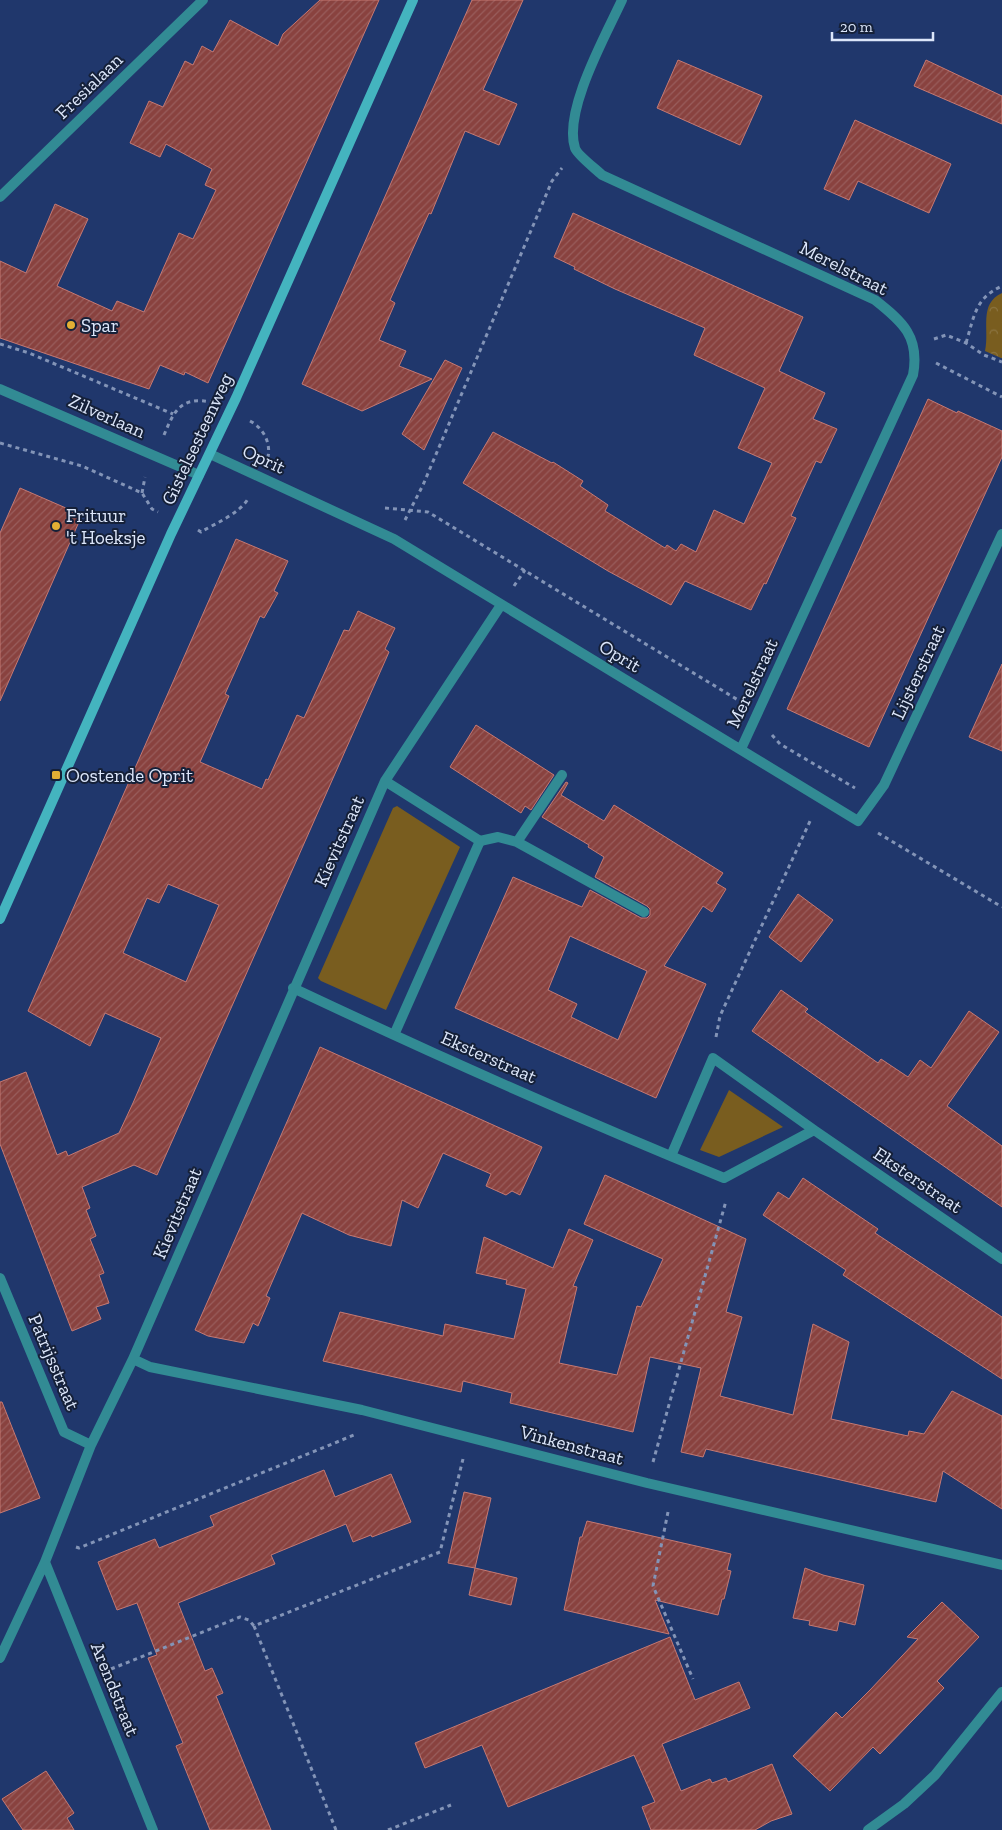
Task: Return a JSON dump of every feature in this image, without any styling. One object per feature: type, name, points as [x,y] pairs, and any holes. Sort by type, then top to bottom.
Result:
[{"type":"main road","name":"Gistelsesteenweg","points":[[0,919],[177,521],[230,411],[413,0]]},
{"type":"street","name":"Fresialaan","points":[[0,197],[203,0]]},
{"type":"street","points":[[575,149],[573,126],[579,97],[622,0]]},
{"type":"street","name":"Merelstraat","points":[[575,149],[602,175],[875,300],[897,318],[913,344],[916,359],[913,376],[741,750]]},
{"type":"street","name":"Zilverlaan","points":[[0,389],[199,475]]},
{"type":"street","name":"Oprit","points":[[210,454],[394,538],[858,821]]},
{"type":"street","name":"Lijsterstraat","points":[[858,821],[875,799],[892,770],[1002,534]]},
{"type":"street","name":"Kievitstraat","points":[[0,1658],[45,1562],[91,1445],[133,1359],[293,988],[385,781],[501,605]]},
{"type":"street","points":[[517,842],[562,775]]},
{"type":"street","name":"Kievitstraat","points":[[385,781],[480,841]]},
{"type":"street","points":[[394,1035],[480,841],[498,837],[517,842],[644,912]]},
{"type":"street","name":"Eksterstraat","points":[[293,988],[394,1035],[724,1178]]},
{"type":"street","points":[[671,1156],[712,1058]]},
{"type":"street","name":"Eksterstraat","points":[[712,1058],[1002,1259]]},
{"type":"street","points":[[724,1178],[814,1130]]},
{"type":"street","name":"Patrijsstraat","points":[[0,1278],[64,1432],[91,1445]]},
{"type":"street","name":"Vinkenstraat","points":[[133,1359],[150,1367],[362,1410],[647,1483],[1002,1564]]},
{"type":"street","name":"Arendstraat","points":[[45,1562],[153,1830]]},
{"type":"street","points":[[868,1830],[904,1804],[935,1775],[1002,1692]]},
{"type":"path","points":[[394,538],[423,485],[552,181],[575,149]]},
{"type":"path","points":[[966,343],[980,301],[1002,286]]},
{"type":"path","points":[[913,344],[946,335],[966,343],[984,355],[1002,362]]},
{"type":"path","points":[[0,344],[29,353],[173,414],[180,406],[197,399],[212,402],[256,424],[262,430],[267,440],[269,455],[277,459]]},
{"type":"path","points":[[916,359],[934,362],[1002,397]]},
{"type":"path","points":[[0,443],[82,466],[142,493]]},
{"type":"path","points":[[177,521],[201,532],[246,502]]},
{"type":"path","points":[[378,507],[428,512],[736,699],[780,744],[875,799]]},
{"type":"path","points":[[712,1058],[720,1016],[806,827],[823,800]]},
{"type":"path","points":[[858,821],[1002,907]]},
{"type":"path","points":[[647,1483],[726,1201],[724,1178]]},
{"type":"path","points":[[53,1541],[79,1548],[354,1435],[362,1410]]},
{"type":"path","points":[[254,1626],[440,1552],[468,1436]]},
{"type":"path","points":[[672,1489],[653,1586],[693,1679]]},
{"type":"path","points":[[91,1677],[240,1617],[249,1620],[254,1626],[336,1830]]},
{"type":"path","points":[[388,1830],[451,1805]]},
{"type":"green space","points":[[1002,293],[1001,358],[985,351],[987,311],[995,298]]},
{"type":"green space","points":[[397,806],[460,847],[386,1010],[318,978],[393,808]]},
{"type":"green space","points":[[729,1090],[783,1127],[719,1157],[700,1150]]},
{"type":"building","points":[[320,0],[379,0],[208,383],[185,372],[184,375],[160,365],[149,389],[0,338],[0,261],[26,273],[55,204],[88,219],[57,286],[112,311],[117,301],[144,312],[179,233],[193,239],[216,190],[205,185],[212,169],[166,144],[160,157],[130,143],[149,101],[163,107],[185,61],[193,65],[202,46],[213,52],[230,20],[278,46],[283,34]]},
{"type":"building","points":[[472,0],[523,0],[483,90],[517,104],[499,145],[465,131],[431,214],[429,213],[390,300],[395,303],[379,340],[406,351],[399,366],[432,379],[362,411],[302,384]]},
{"type":"building","points":[[678,60],[762,96],[740,145],[657,108]]},
{"type":"building","points":[[926,60],[1002,96],[1002,124],[914,86]]},
{"type":"building","points":[[855,120],[951,164],[929,213],[858,181],[849,200],[824,189]]},
{"type":"building","points":[[573,213],[803,317],[779,371],[825,393],[813,419],[837,429],[821,463],[816,461],[791,516],[796,518],[766,584],[764,583],[751,610],[685,581],[671,605],[608,571],[463,483],[493,432],[553,462],[583,481],[580,486],[608,505],[605,511],[665,548],[667,545],[676,551],[681,544],[696,552],[714,510],[744,524],[772,463],[738,448],[765,388],[694,355],[705,328],[615,289],[554,257]]},
{"type":"building","points":[[445,360],[462,368],[424,450],[402,434]]},
{"type":"building","points":[[928,399],[1002,431],[1002,457],[869,747],[787,709]]},
{"type":"building","points":[[20,488],[82,515],[0,701],[0,533]]},
{"type":"building","points":[[236,539],[288,561],[274,591],[278,593],[264,618],[260,616],[225,694],[229,696],[200,762],[262,789],[266,779],[268,780],[297,715],[304,718],[344,630],[349,631],[358,611],[395,628],[385,649],[389,652],[157,1175],[134,1165],[82,1187],[90,1208],[86,1210],[96,1236],[90,1239],[104,1273],[99,1275],[109,1303],[96,1307],[101,1319],[72,1331],[0,1144],[0,1082],[26,1072],[57,1155],[66,1151],[68,1156],[119,1133],[161,1038],[105,1013],[90,1046],[28,1011]],"holes":[[[168,884],[219,905],[186,982],[123,953],[147,898],[159,903]]]},
{"type":"building","points":[[1002,664],[1002,751],[969,737]]},
{"type":"building","points":[[476,725],[554,775],[531,810],[525,806],[521,813],[450,767]]},
{"type":"building","points":[[566,782],[568,783],[561,795],[604,821],[614,805],[723,873],[716,883],[726,889],[712,912],[703,906],[664,966],[706,984],[656,1098],[455,1008],[513,877],[582,907],[590,890],[641,918],[647,918],[650,915],[650,909],[647,906],[595,877],[604,857],[588,847],[589,845],[542,817]],"holes":[[[570,936],[647,971],[618,1040],[571,1017],[577,1004],[548,990]]]},
{"type":"building","points":[[798,894],[833,920],[801,962],[769,937]]},
{"type":"building","points":[[781,990],[808,1009],[805,1012],[878,1063],[881,1059],[908,1077],[920,1060],[931,1068],[969,1011],[999,1032],[947,1106],[1002,1146],[1002,1207],[752,1031]]},
{"type":"building","points":[[320,1047],[542,1147],[520,1195],[512,1191],[506,1195],[486,1186],[491,1174],[443,1153],[418,1208],[402,1200],[391,1246],[349,1235],[302,1213],[266,1296],[270,1298],[258,1326],[253,1323],[244,1343],[208,1336],[195,1330]]},
{"type":"building","points":[[605,1175],[746,1239],[726,1312],[742,1317],[720,1396],[793,1415],[813,1324],[849,1342],[831,1419],[908,1436],[909,1431],[924,1434],[952,1391],[1002,1416],[1002,1509],[943,1471],[936,1502],[706,1449],[703,1457],[681,1452],[701,1368],[650,1357],[633,1432],[510,1403],[512,1393],[463,1381],[461,1392],[323,1361],[340,1312],[443,1336],[445,1324],[514,1339],[526,1289],[506,1284],[507,1280],[476,1273],[484,1237],[553,1268],[569,1229],[593,1240],[573,1286],[577,1287],[559,1363],[617,1375],[637,1306],[641,1307],[663,1259],[584,1224]]},
{"type":"building","points":[[803,1178],[878,1229],[875,1233],[1002,1317],[1002,1379],[843,1275],[846,1270],[763,1215],[778,1192],[789,1199]]},
{"type":"building","points":[[0,1402],[2,1402],[40,1498],[0,1513]]},
{"type":"building","points":[[324,1470],[335,1497],[391,1474],[411,1522],[353,1542],[346,1524],[271,1555],[275,1564],[178,1603],[205,1671],[212,1668],[223,1693],[216,1696],[271,1830],[210,1830],[176,1746],[183,1743],[148,1658],[157,1655],[137,1603],[117,1610],[98,1562],[155,1539],[159,1548],[214,1526],[210,1516]]},
{"type":"building","points":[[464,1492],[491,1498],[475,1568],[448,1563]]},
{"type":"building","points":[[587,1521],[731,1554],[727,1570],[731,1571],[718,1615],[655,1600],[669,1634],[564,1610],[580,1537],[582,1537]]},
{"type":"building","points":[[475,1568],[517,1578],[511,1605],[469,1595]]},
{"type":"building","points":[[805,1568],[823,1575],[864,1585],[855,1625],[839,1621],[837,1631],[809,1625],[810,1621],[793,1618]]},
{"type":"building","points":[[942,1602],[979,1637],[937,1681],[944,1688],[880,1754],[873,1747],[830,1791],[793,1756],[836,1712],[842,1718],[870,1690],[918,1639],[907,1637]]},
{"type":"building","points":[[670,1637],[695,1700],[739,1682],[750,1708],[662,1744],[681,1791],[710,1779],[712,1783],[726,1778],[728,1782],[772,1764],[792,1814],[771,1821],[755,1830],[651,1830],[642,1807],[655,1802],[634,1755],[508,1807],[482,1745],[425,1768],[415,1743]]},
{"type":"building","points":[[46,1771],[74,1813],[67,1818],[74,1830],[23,1830],[2,1799]]},
{"type":"place","name":"Spar","points":[[71,325]]},
{"type":"place","name":"Frituur 't Hoeksje","points":[[56,526]]},
{"type":"place","name":"Oostende Oprit","points":[[56,775]]}]
